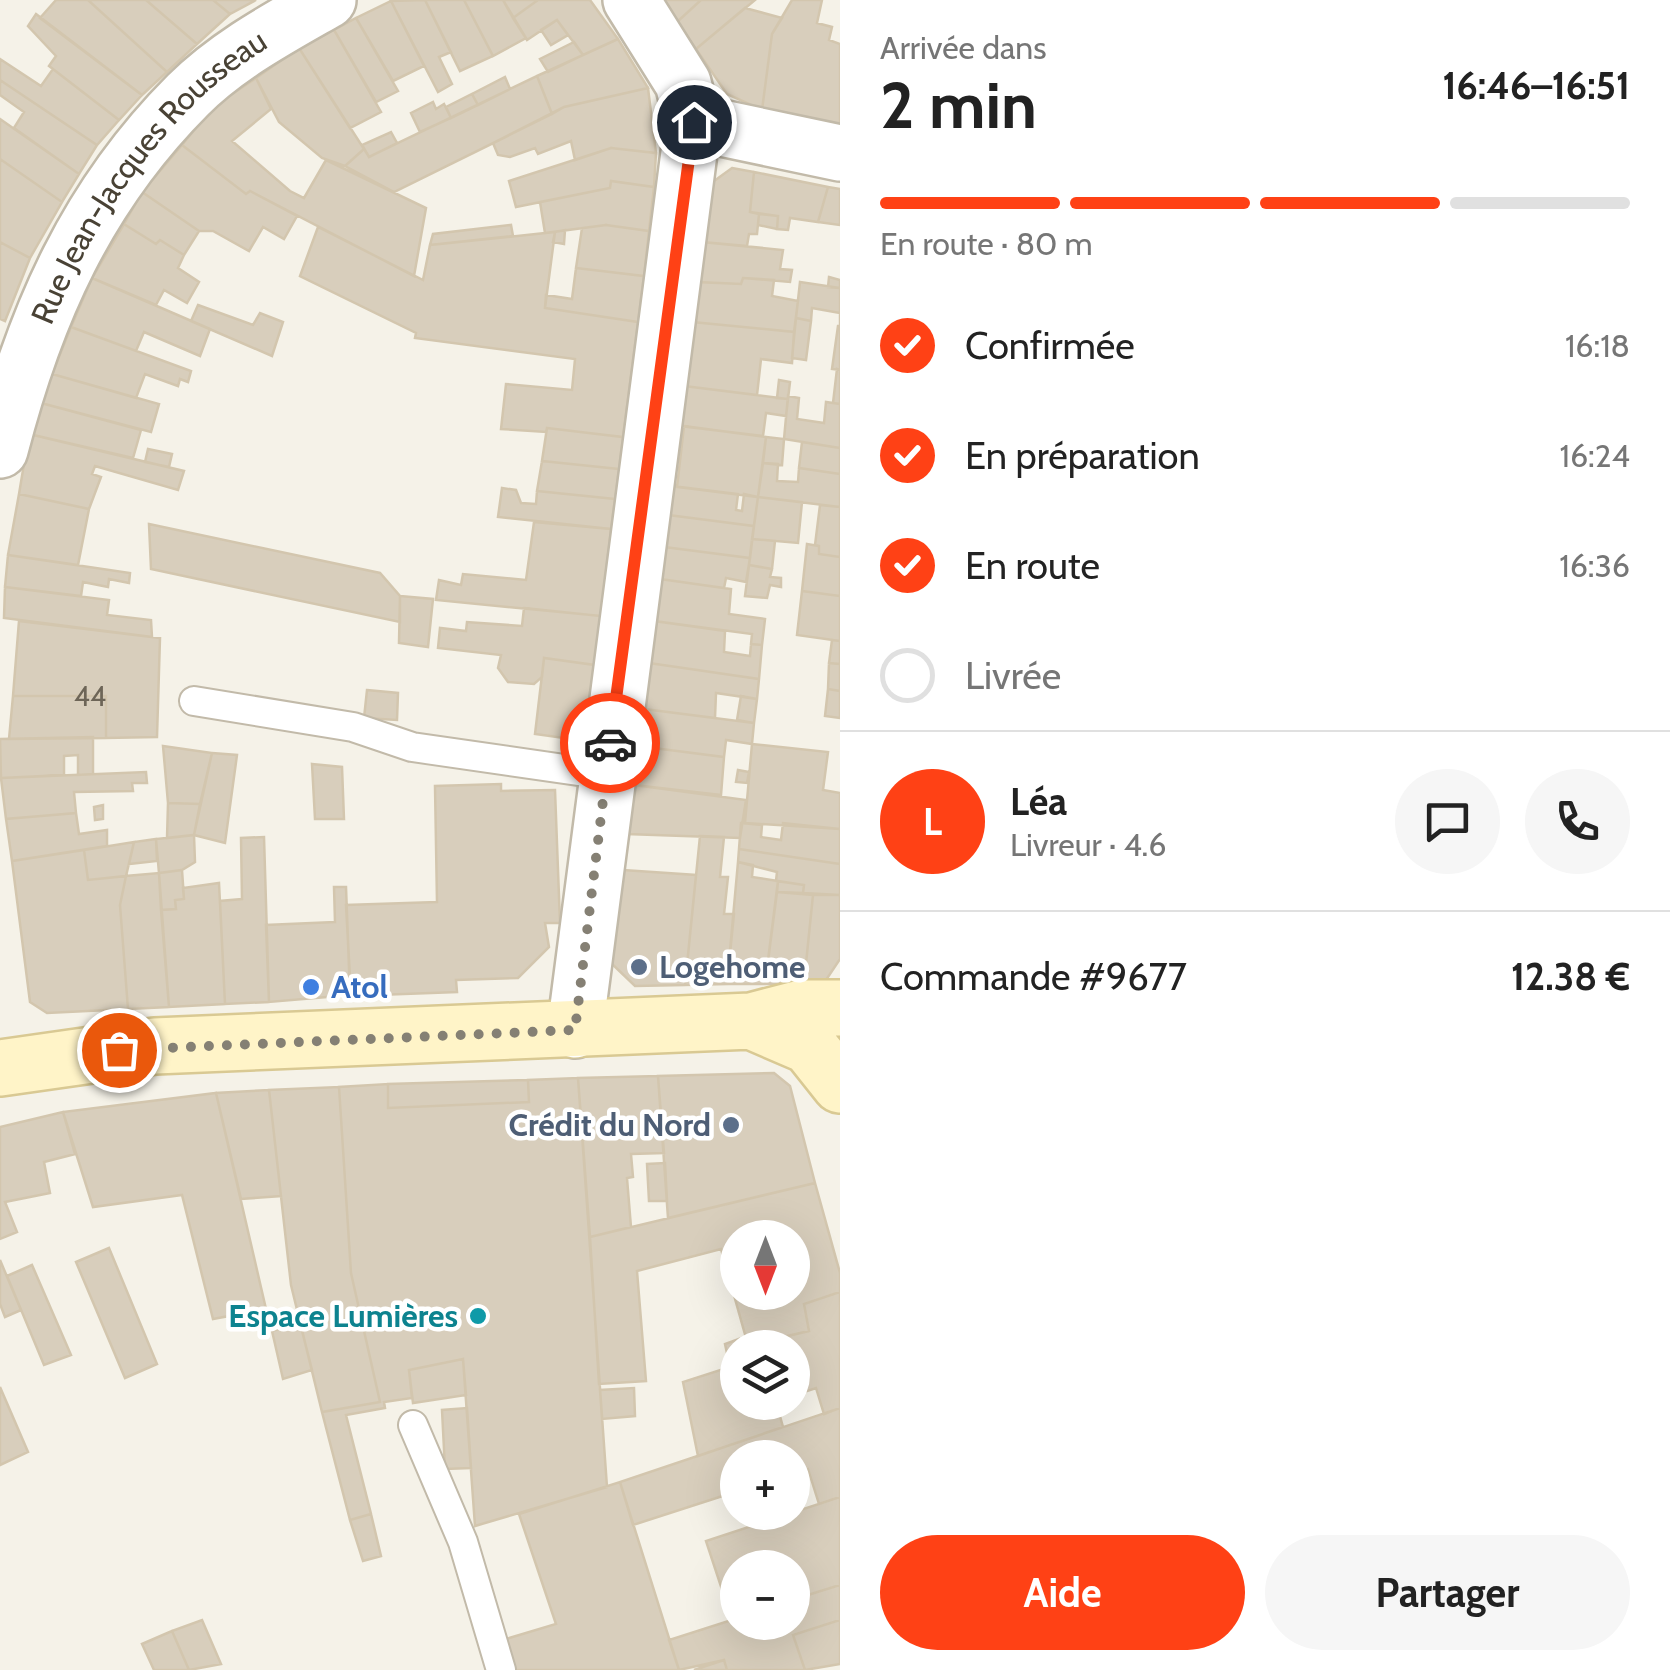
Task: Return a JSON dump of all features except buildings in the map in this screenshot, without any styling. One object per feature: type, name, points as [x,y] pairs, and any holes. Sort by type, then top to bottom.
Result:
[{"type":"main road","points":[[0,1068],[155,1046],[751,1021],[801,1008],[840,1008]]},
{"type":"main road","points":[[751,1021],[810,1046],[840,1085]]},
{"type":"street","name":"Rue Jean-Jacques Rousseau","points":[[0,450],[18,379],[48,297],[89,220],[134,156],[190,94],[257,40],[328,0]]},
{"type":"street","points":[[575,1030],[694,122],[683,84],[631,0]]},
{"type":"street","points":[[694,122],[840,154]]},
{"type":"lane","points":[[194,701],[353,727],[412,747],[606,775]]},
{"type":"lane","points":[[413,1425],[463,1542],[501,1670]]},
{"type":"way so far","points":[[119,1050],[575,1030],[610,743]]},
{"type":"place","name":"Logehome","points":[[639,967]]},
{"type":"place","name":"Atol","points":[[311,987]]},
{"type":"place","name":"Crédit du Nord","points":[[731,1125]]},
{"type":"place","name":"Espace Lumières","points":[[478,1316]]},
{"type":"route","points":[[610,743],[694,122]]}]
